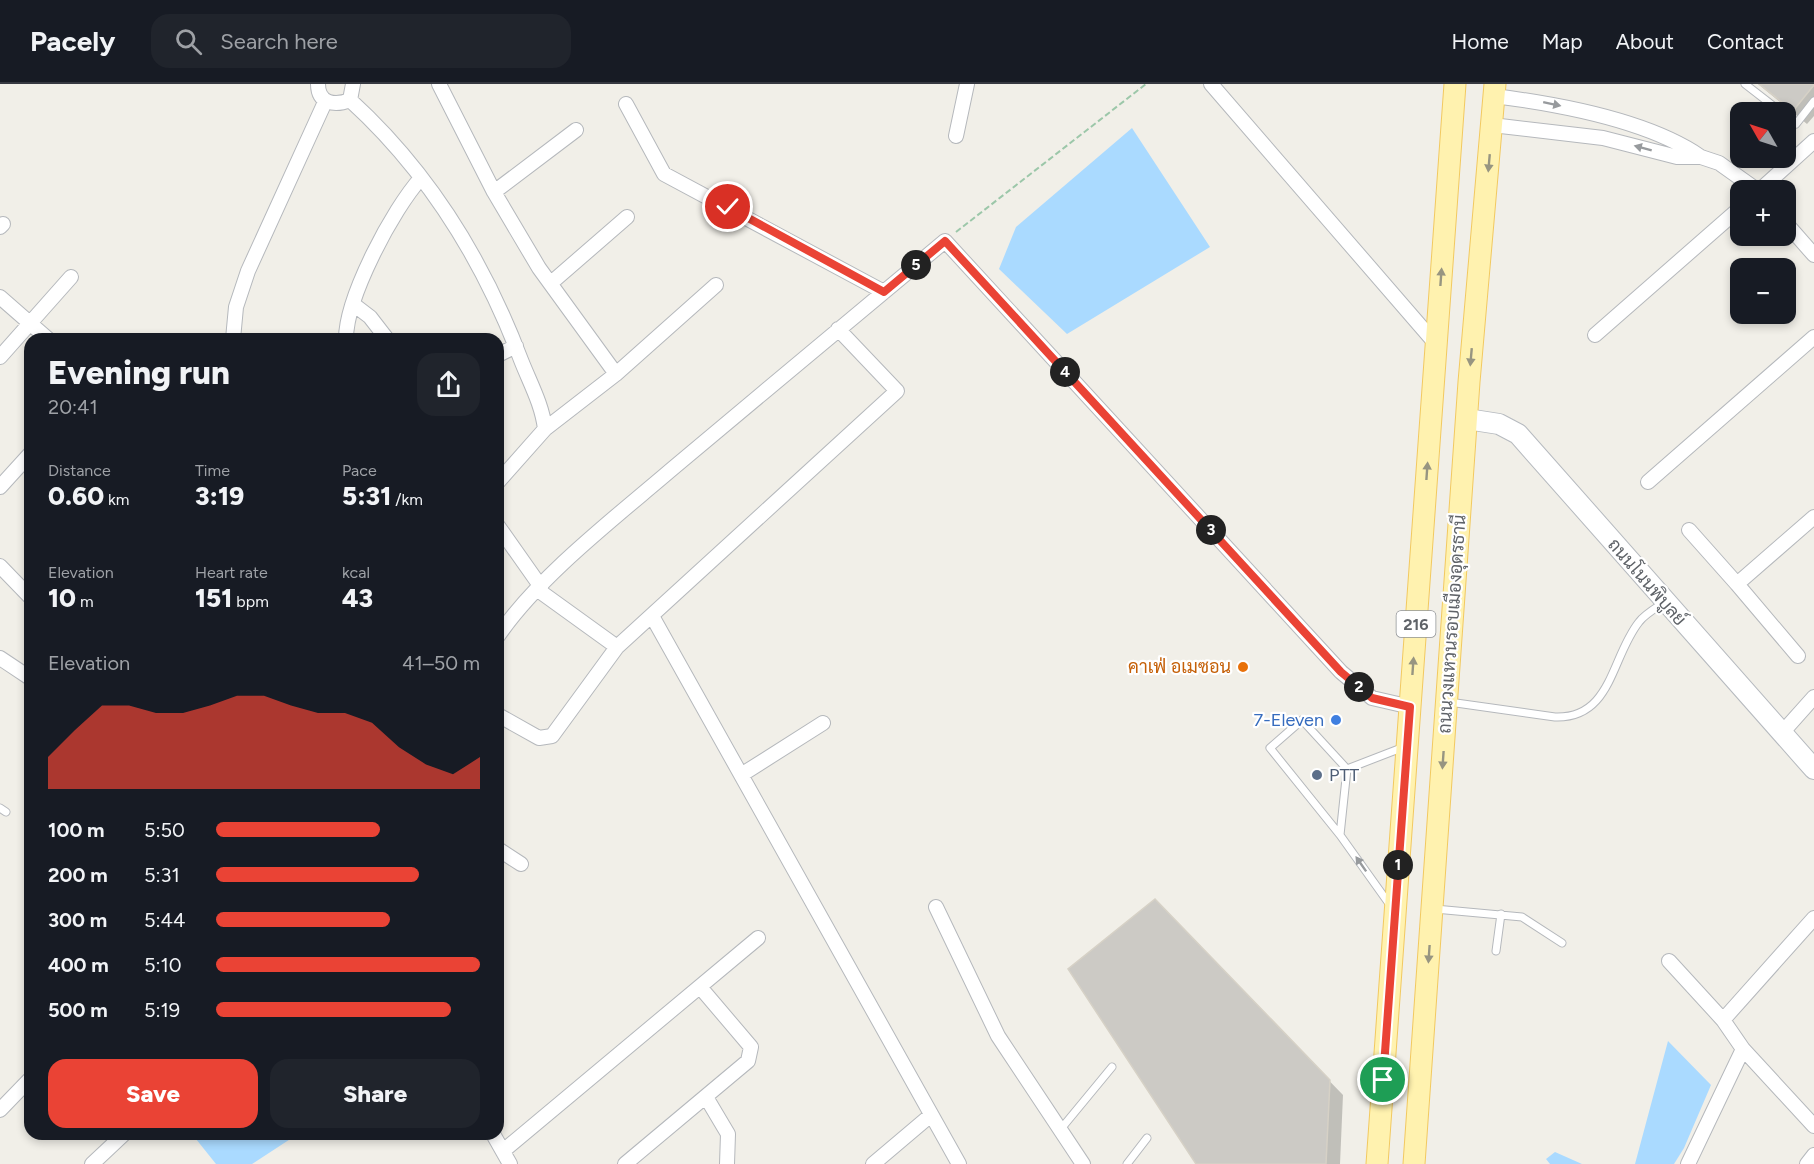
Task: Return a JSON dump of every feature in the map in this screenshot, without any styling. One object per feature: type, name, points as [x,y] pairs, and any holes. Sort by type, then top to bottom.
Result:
[{"type":"main road","name":"ถนนวงแหวนรอบเมืองอุดรธานี","points":[[1377,1164],[1455,84]]},
{"type":"main road","name":"ถนนวงแหวนรอบเมืองอุดรธานี","points":[[1414,1164],[1467,419],[1494,90]]},
{"type":"street","points":[[318,84],[318,91],[325,102],[333,104],[350,100]]},
{"type":"street","points":[[350,100],[353,84]]},
{"type":"street","points":[[440,84],[494,192],[551,283],[616,374]]},
{"type":"street","points":[[956,136],[967,84]]},
{"type":"street","points":[[1211,84],[1436,344]]},
{"type":"street","points":[[1494,90],[1605,119],[1683,145],[1701,158]]},
{"type":"street","points":[[350,100],[383,130],[421,178],[453,222],[477,262],[516,346],[543,414],[545,429]]},
{"type":"street","points":[[234,333],[236,307],[248,271],[325,102]]},
{"type":"street","points":[[626,104],[664,174],[878,289]]},
{"type":"street","points":[[1492,125],[1603,138],[1677,157],[1701,158],[1719,163],[1744,180]]},
{"type":"street","points":[[494,192],[576,130]]},
{"type":"street","points":[[1769,180],[1814,141]]},
{"type":"street","points":[[347,333],[353,304],[376,251],[406,195],[421,178]]},
{"type":"street","points":[[551,283],[627,217]]},
{"type":"street","points":[[1595,335],[1730,217]]},
{"type":"street","points":[[1796,235],[1814,255]]},
{"type":"street","points":[[504,627],[539,588],[600,530],[838,329],[878,289],[945,241],[1341,672],[1372,698],[1410,707]]},
{"type":"street","points":[[0,357],[71,277]]},
{"type":"street","points":[[504,475],[545,429],[616,374],[716,285]]},
{"type":"street","points":[[0,297],[41,333]]},
{"type":"street","points":[[353,304],[370,317],[382,333]]},
{"type":"street","points":[[504,718],[539,738],[552,736],[617,647],[897,391],[838,329]]},
{"type":"street","points":[[1648,482],[1814,337]]},
{"type":"street","points":[[504,352],[516,346]]},
{"type":"street","name":"ถนนโนนพิบูลย์","points":[[1467,419],[1499,424],[1518,434],[1814,769]]},
{"type":"street","points":[[0,488],[24,461]]},
{"type":"street","points":[[1737,584],[1814,516]]},
{"type":"street","points":[[1689,530],[1798,656]]},
{"type":"street","points":[[504,535],[539,588],[617,647]]},
{"type":"street","points":[[0,566],[24,591]]},
{"type":"street","points":[[651,616],[959,1164]]},
{"type":"street","points":[[0,658],[24,674]]},
{"type":"street","points":[[1781,734],[1814,697]]},
{"type":"street","points":[[741,775],[823,723]]},
{"type":"street","points":[[504,853],[521,864]]},
{"type":"street","points":[[936,907],[998,1036],[1083,1164]]},
{"type":"street","points":[[1723,1020],[1814,918]]},
{"type":"street","points":[[503,1151],[758,938]]},
{"type":"street","points":[[1669,961],[1723,1020],[1743,1050],[1814,1126]]},
{"type":"street","points":[[625,1164],[748,1061],[751,1047],[700,987]]},
{"type":"street","points":[[1688,1164],[1743,1050]]},
{"type":"street","points":[[0,1110],[24,1085]]},
{"type":"street","points":[[705,1097],[728,1134],[728,1164]]},
{"type":"street","points":[[873,1164],[931,1115]]},
{"type":"street","points":[[92,1164],[118,1140]]},
{"type":"street","points":[[497,1140],[510,1164]]},
{"type":"street","points":[[1807,1164],[1814,1155]]},
{"type":"lane","points":[[1745,84],[1768,102]]},
{"type":"lane","points":[[1796,124],[1814,101]]},
{"type":"lane","points":[[1447,701],[1566,718],[1587,711],[1600,697],[1638,624],[1665,602]]},
{"type":"lane","points":[[1340,835],[1347,769],[1302,720],[1270,748],[1340,835],[1395,912]]},
{"type":"lane","points":[[1347,769],[1408,745]]},
{"type":"lane","points":[[1432,909],[1501,914],[1528,920],[1562,943]]},
{"type":"lane","points":[[1496,951],[1501,914]]},
{"type":"lane","points":[[1060,1130],[1112,1068]]},
{"type":"lane","points":[[1127,1164],[1147,1138]]},
{"type":"path","points":[[945,241],[1146,84]]},
{"type":"water","points":[[1132,128],[1210,247],[1067,334],[999,269],[1016,227]]},
{"type":"water","points":[[1668,1041],[1711,1085],[1684,1148],[1674,1164],[1635,1164]]},
{"type":"water","points":[[197,1140],[289,1140],[252,1164],[216,1164]]},
{"type":"water","points":[[1555,1152],[1582,1164],[1550,1164],[1546,1159]]},
{"type":"building","points":[[1759,84],[1814,84],[1796,107],[1796,102],[1782,102]]},
{"type":"building","points":[[1155,899],[1330,1080],[1326,1164],[1196,1164],[1068,969]]},
{"type":"place","name":"คาเฟ่ อเมซอน","points":[[1243,667]]},
{"type":"place","name":"7-Eleven","points":[[1336,720]]},
{"type":"place","name":"PTT","points":[[1317,775]]},
{"type":"route","points":[[728,207],[884,292],[945,241],[1341,672],[1372,698],[1410,707],[1383,1080]]}]
